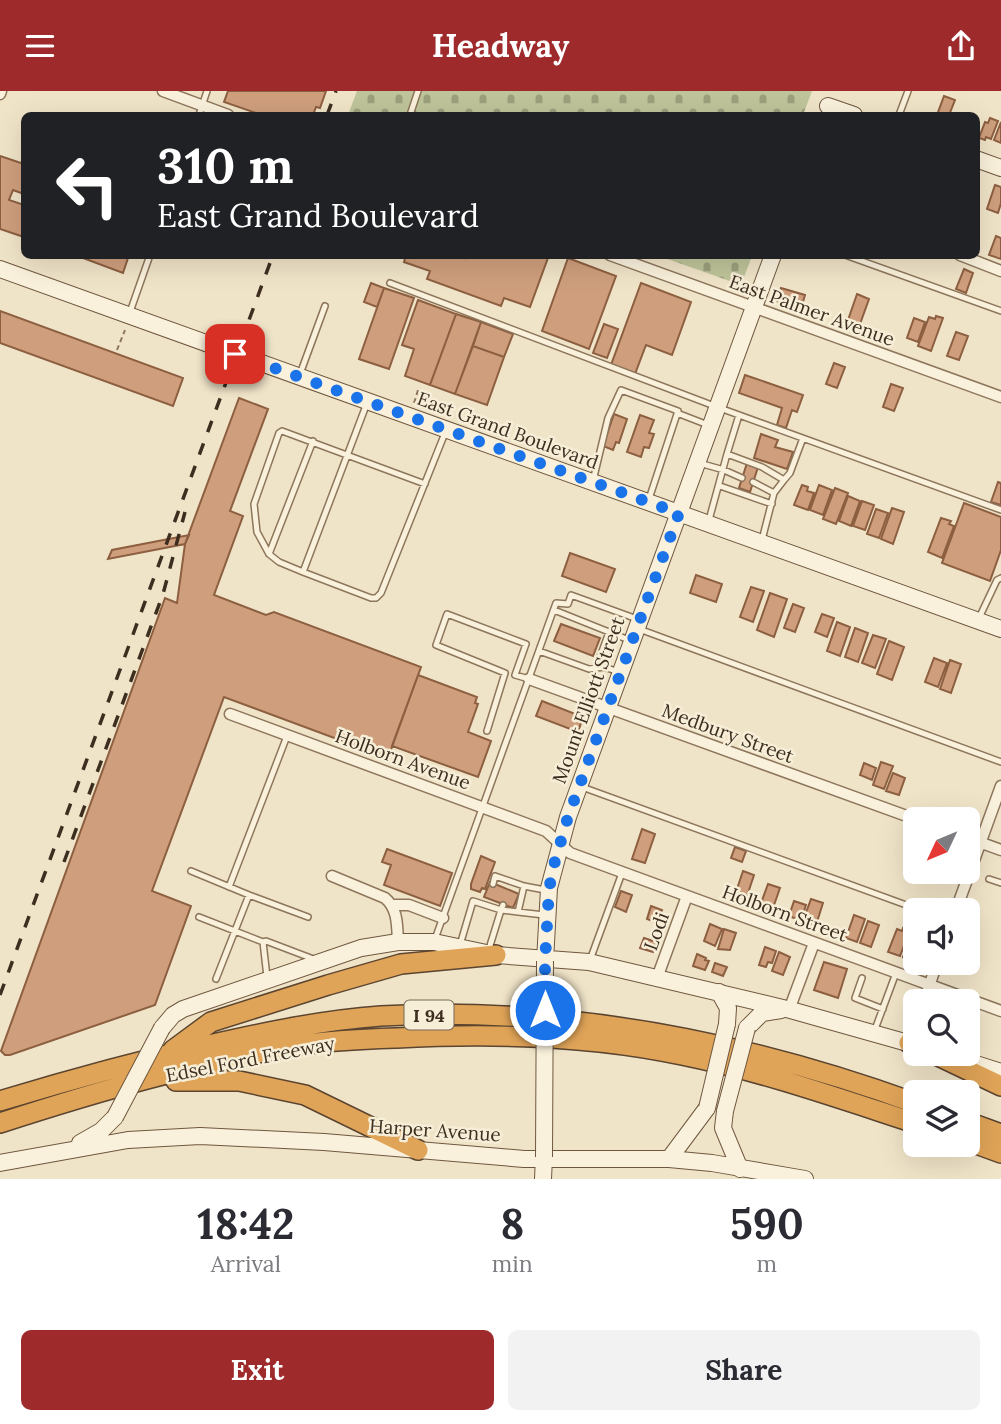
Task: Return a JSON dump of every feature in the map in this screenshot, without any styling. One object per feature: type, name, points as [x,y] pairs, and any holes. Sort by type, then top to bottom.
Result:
[{"type":"highway","points":[[166,1055],[211,1022],[328,985],[401,964],[492,954]]},
{"type":"highway","name":"Edsel Ford Freeway","points":[[0,1101],[93,1072],[270,1031],[380,1016],[474,1014],[605,1024],[695,1039],[803,1064],[903,1099]]},
{"type":"highway","name":"Edsel Ford Freeway","points":[[0,1123],[136,1081],[303,1045],[494,1034],[589,1041],[682,1055],[790,1082],[903,1119]]},
{"type":"highway","points":[[959,1066],[1001,1086]]},
{"type":"highway","points":[[136,1081],[239,1081],[304,1095],[418,1150]]},
{"type":"highway","points":[[980,1126],[1001,1134]]},
{"type":"highway","points":[[980,1145],[1001,1153]]},
{"type":"main road","points":[[828,104],[846,112]]},
{"type":"main road","points":[[980,160],[1001,168]]},
{"type":"main road","name":"Mount Elliott Street","points":[[543,1179],[547,916],[549,890],[560,843],[772,259]]},
{"type":"main road","name":"East Grand Boulevard","points":[[0,269],[127,322],[299,377],[1001,629]]},
{"type":"main road","name":"Harper Avenue","points":[[60,1151],[90,1137],[114,1117],[162,1028],[173,1015],[361,948],[398,942],[434,942],[492,954],[589,963],[788,1009]]},
{"type":"main road","points":[[669,1159],[707,1108],[727,1024],[728,1008],[719,992]]},
{"type":"main road","points":[[740,1169],[723,1128],[724,1111],[747,1028],[762,1013],[788,1009],[874,1033],[903,1037]]},
{"type":"main road","points":[[980,1065],[1001,1072]]},
{"type":"main road","points":[[114,1117],[116,1131],[128,1140]]},
{"type":"main road","name":"Harper Avenue","points":[[0,1163],[128,1140],[201,1136],[324,1142],[524,1159],[669,1159],[805,1179]]},
{"type":"street","points":[[163,91],[200,110]]},
{"type":"street","name":"East Palmer Avenue","points":[[621,259],[1001,397]]},
{"type":"street","points":[[970,259],[1001,271]]},
{"type":"street","name":"Medbury Street","points":[[529,679],[903,815]]},
{"type":"street","name":"Holborn Avenue","points":[[230,715],[546,831],[560,843]]},
{"type":"street","points":[[960,898],[1001,786]]},
{"type":"street","name":"Holborn Street","points":[[560,843],[569,853],[1001,1011]]},
{"type":"street","points":[[981,843],[1001,850]]},
{"type":"street","points":[[332,876],[385,898],[392,905],[396,918],[398,942]]},
{"type":"street","name":"Lodi","points":[[657,978],[687,896]]},
{"type":"street","points":[[392,905],[409,905],[443,918]]},
{"type":"street","points":[[788,1009],[814,943]]},
{"type":"street","points":[[928,989],[933,975]]},
{"type":"lane","points":[[200,110],[207,91]]},
{"type":"lane","points":[[411,112],[418,91]]},
{"type":"lane","points":[[900,112],[908,91]]},
{"type":"lane","points":[[127,322],[149,259]]},
{"type":"lane","points":[[856,259],[1001,311]]},
{"type":"lane","points":[[390,283],[739,415],[1001,510]]},
{"type":"lane","points":[[299,377],[325,306]]},
{"type":"lane","points":[[593,482],[608,418],[621,390],[711,426]]},
{"type":"lane","points":[[303,572],[367,402]]},
{"type":"lane","points":[[648,502],[677,413]]},
{"type":"lane","points":[[708,524],[739,415]]},
{"type":"lane","points":[[425,484],[285,431],[279,433],[254,504],[257,532],[269,554],[279,562],[371,599],[376,598],[381,593],[425,484],[446,430]]},
{"type":"lane","points":[[762,543],[774,493],[790,473],[803,438]]},
{"type":"lane","points":[[269,554],[313,441]]},
{"type":"lane","points":[[727,454],[762,467],[784,480]]},
{"type":"lane","points":[[697,463],[742,478]]},
{"type":"lane","points":[[753,482],[774,493]]},
{"type":"lane","points":[[720,486],[772,505]]},
{"type":"lane","points":[[977,621],[997,580],[1001,578]]},
{"type":"lane","points":[[434,942],[554,610],[559,601],[568,604],[571,595],[636,630],[1001,762]]},
{"type":"lane","points":[[554,610],[609,632],[636,630]]},
{"type":"lane","points":[[487,730],[505,673],[436,645],[447,614],[526,643],[515,675],[529,679]]},
{"type":"lane","points":[[596,668],[609,632]]},
{"type":"lane","points":[[539,651],[589,669],[607,667],[620,673]]},
{"type":"lane","points":[[229,887],[287,735]]},
{"type":"lane","points":[[579,786],[903,904]]},
{"type":"lane","points":[[191,870],[308,917]]},
{"type":"lane","points":[[589,963],[622,872]]},
{"type":"lane","points":[[493,884],[495,876],[524,886],[549,890]]},
{"type":"lane","points":[[989,879],[1001,883]]},
{"type":"lane","points":[[508,890],[511,881]]},
{"type":"lane","points":[[518,912],[524,886]]},
{"type":"lane","points":[[216,979],[248,895]]},
{"type":"lane","points":[[485,905],[487,898]]},
{"type":"lane","points":[[459,948],[472,901],[547,916]]},
{"type":"lane","points":[[492,954],[502,908]]},
{"type":"lane","points":[[199,917],[321,961]]},
{"type":"lane","points":[[263,942],[267,980]]},
{"type":"lane","points":[[874,1033],[896,973]]},
{"type":"lane","points":[[862,978],[855,998],[883,1009]]},
{"type":"path","points":[[117,350],[127,322]]},
{"type":"path","points":[[414,404],[419,387]]},
{"type":"green space","points":[[357,91],[812,91],[804,112],[349,112]]},
{"type":"green space","points":[[667,259],[751,259],[741,285]]},
{"type":"building","points":[[228,91],[326,91],[320,108],[316,107],[314,112],[253,112],[224,102]]},
{"type":"building","points":[[944,96],[955,100],[950,112],[938,112]]},
{"type":"building","points":[[990,118],[998,121],[991,139],[980,138],[985,122],[988,123]]},
{"type":"building","points":[[1001,122],[1001,143],[994,140]]},
{"type":"building","points":[[0,156],[21,163],[21,193],[13,190],[9,200],[21,204],[21,236],[0,229]]},
{"type":"building","points":[[995,185],[1001,187],[998,213],[987,209]]},
{"type":"building","points":[[996,236],[1001,238],[1001,259],[989,255]]},
{"type":"building","points":[[86,259],[128,259],[123,273]]},
{"type":"building","points":[[405,259],[548,259],[530,307],[504,298],[501,306],[427,279],[430,271],[404,262]]},
{"type":"building","points":[[568,259],[616,276],[589,349],[542,331]]},
{"type":"building","points":[[964,269],[973,273],[966,293],[956,289]]},
{"type":"building","points":[[371,283],[384,288],[377,307],[364,302]]},
{"type":"building","points":[[641,283],[691,302],[672,355],[646,345],[635,374],[611,365]]},
{"type":"building","points":[[384,288],[414,298],[389,369],[359,359]]},
{"type":"building","points":[[781,288],[805,295],[801,309],[777,301]]},
{"type":"building","points":[[857,294],[869,299],[860,324],[848,320]]},
{"type":"building","points":[[418,300],[456,314],[430,385],[405,376],[414,349],[402,345]]},
{"type":"building","points":[[0,311],[183,378],[173,406],[0,343]]},
{"type":"building","points":[[456,314],[481,322],[455,394],[430,385]]},
{"type":"building","points":[[936,316],[943,318],[931,351],[918,346],[929,317],[935,319]]},
{"type":"building","points":[[914,318],[925,322],[918,342],[907,338]]},
{"type":"building","points":[[481,322],[513,334],[504,357],[473,346]]},
{"type":"building","points":[[604,324],[618,329],[607,358],[593,353]]},
{"type":"building","points":[[956,332],[968,336],[959,360],[947,356]]},
{"type":"building","points":[[473,346],[504,357],[487,405],[455,394]]},
{"type":"building","points":[[834,363],[845,367],[837,388],[826,384]]},
{"type":"building","points":[[745,375],[803,395],[797,412],[792,410],[786,428],[777,425],[782,408],[739,393]]},
{"type":"building","points":[[891,384],[903,388],[894,411],[883,407]]},
{"type":"building","points":[[239,398],[268,409],[230,511],[243,516],[214,595],[266,615],[274,612],[421,667],[388,758],[224,697],[152,891],[191,906],[155,1005],[5,1055],[1,1051],[165,598],[177,603],[185,544]]},
{"type":"building","points":[[614,414],[627,419],[619,443],[616,442],[613,450],[603,446]]},
{"type":"building","points":[[640,415],[654,420],[649,433],[654,434],[649,448],[644,447],[641,457],[627,452]]},
{"type":"building","points":[[761,434],[778,440],[775,447],[793,452],[787,469],[754,458]]},
{"type":"building","points":[[747,463],[758,467],[750,492],[739,488]]},
{"type":"building","points":[[998,482],[1001,483],[1001,505],[991,502]]},
{"type":"building","points":[[802,485],[808,487],[807,491],[814,493],[808,510],[794,505]]},
{"type":"building","points":[[819,485],[832,490],[823,515],[810,510]]},
{"type":"building","points":[[835,488],[848,493],[836,524],[823,519]]},
{"type":"building","points":[[848,496],[860,501],[851,526],[839,521]]},
{"type":"building","points":[[862,501],[874,505],[865,530],[853,526]]},
{"type":"building","points":[[964,503],[1001,517],[1001,550],[990,581],[942,563]]},
{"type":"building","points":[[892,508],[904,512],[893,544],[881,539]]},
{"type":"building","points":[[876,509],[888,513],[879,538],[867,534]]},
{"type":"building","points":[[941,518],[951,521],[949,524],[954,526],[942,558],[928,552]]},
{"type":"building","points":[[189,535],[185,544],[108,559],[112,550]]},
{"type":"building","points":[[570,553],[615,569],[606,592],[562,576]]},
{"type":"building","points":[[696,575],[722,584],[716,602],[690,593]]},
{"type":"building","points":[[751,587],[764,591],[753,622],[740,617]]},
{"type":"building","points":[[770,593],[787,599],[774,637],[757,630]]},
{"type":"building","points":[[793,604],[804,608],[795,632],[784,628]]},
{"type":"building","points":[[822,614],[834,618],[827,637],[815,632]]},
{"type":"building","points":[[837,622],[850,627],[840,656],[827,651]]},
{"type":"building","points":[[561,624],[600,638],[593,656],[554,641]]},
{"type":"building","points":[[855,628],[868,633],[858,662],[845,657]]},
{"type":"building","points":[[873,635],[886,639],[875,668],[862,663]]},
{"type":"building","points":[[889,641],[904,647],[892,680],[877,674]]},
{"type":"building","points":[[934,658],[947,663],[938,687],[925,682]]},
{"type":"building","points":[[950,660],[961,664],[951,693],[940,689]]},
{"type":"building","points":[[418,675],[477,697],[475,703],[478,704],[468,732],[491,741],[478,777],[392,746]]},
{"type":"building","points":[[542,701],[583,717],[578,732],[536,716]]},
{"type":"building","points":[[881,762],[893,766],[884,789],[873,785]]},
{"type":"building","points":[[864,763],[876,768],[872,780],[860,775]]},
{"type":"building","points":[[893,773],[905,778],[899,795],[886,791]]},
{"type":"building","points":[[642,829],[655,834],[645,863],[632,859]]},
{"type":"building","points":[[735,847],[746,851],[742,862],[731,858]]},
{"type":"building","points":[[387,849],[452,873],[440,906],[384,885],[391,865],[382,862]]},
{"type":"building","points":[[481,856],[495,862],[485,889],[482,888],[480,892],[471,889],[471,884]]},
{"type":"building","points":[[743,871],[754,875],[746,899],[735,895]]},
{"type":"building","points":[[490,882],[519,894],[513,908],[484,897]]},
{"type":"building","points":[[768,884],[780,888],[772,911],[760,906]]},
{"type":"building","points":[[621,891],[632,895],[626,912],[615,907]]},
{"type":"building","points":[[811,899],[823,903],[816,925],[803,921]]},
{"type":"building","points":[[794,901],[806,905],[801,921],[789,916]]},
{"type":"building","points":[[651,906],[662,910],[657,923],[647,919]]},
{"type":"building","points":[[854,915],[865,919],[857,942],[846,938]]},
{"type":"building","points":[[868,921],[879,925],[871,947],[860,943]]},
{"type":"building","points":[[710,924],[722,929],[715,946],[704,941]]},
{"type":"building","points":[[903,928],[903,948],[900,956],[888,952],[897,929],[902,931]]},
{"type":"building","points":[[724,929],[736,933],[730,950],[718,949]]},
{"type":"building","points":[[644,938],[656,942],[653,952],[640,948]]},
{"type":"building","points":[[765,947],[776,951],[772,963],[768,962],[766,967],[759,965]]},
{"type":"building","points":[[779,952],[790,957],[783,975],[772,971]]},
{"type":"building","points":[[697,954],[709,961],[705,970],[693,966]]},
{"type":"building","points":[[824,962],[847,969],[838,998],[814,990]]},
{"type":"building","points":[[715,963],[727,967],[723,976],[712,972]]},
{"type":"railway","points":[[328,112],[336,91]]},
{"type":"railway","points":[[0,995],[272,259]]},
{"type":"railway","points":[[64,862],[163,594],[185,512]]},
{"type":"route","points":[[235,354],[679,513],[568,817],[553,868],[547,916],[545,1010]]}]
